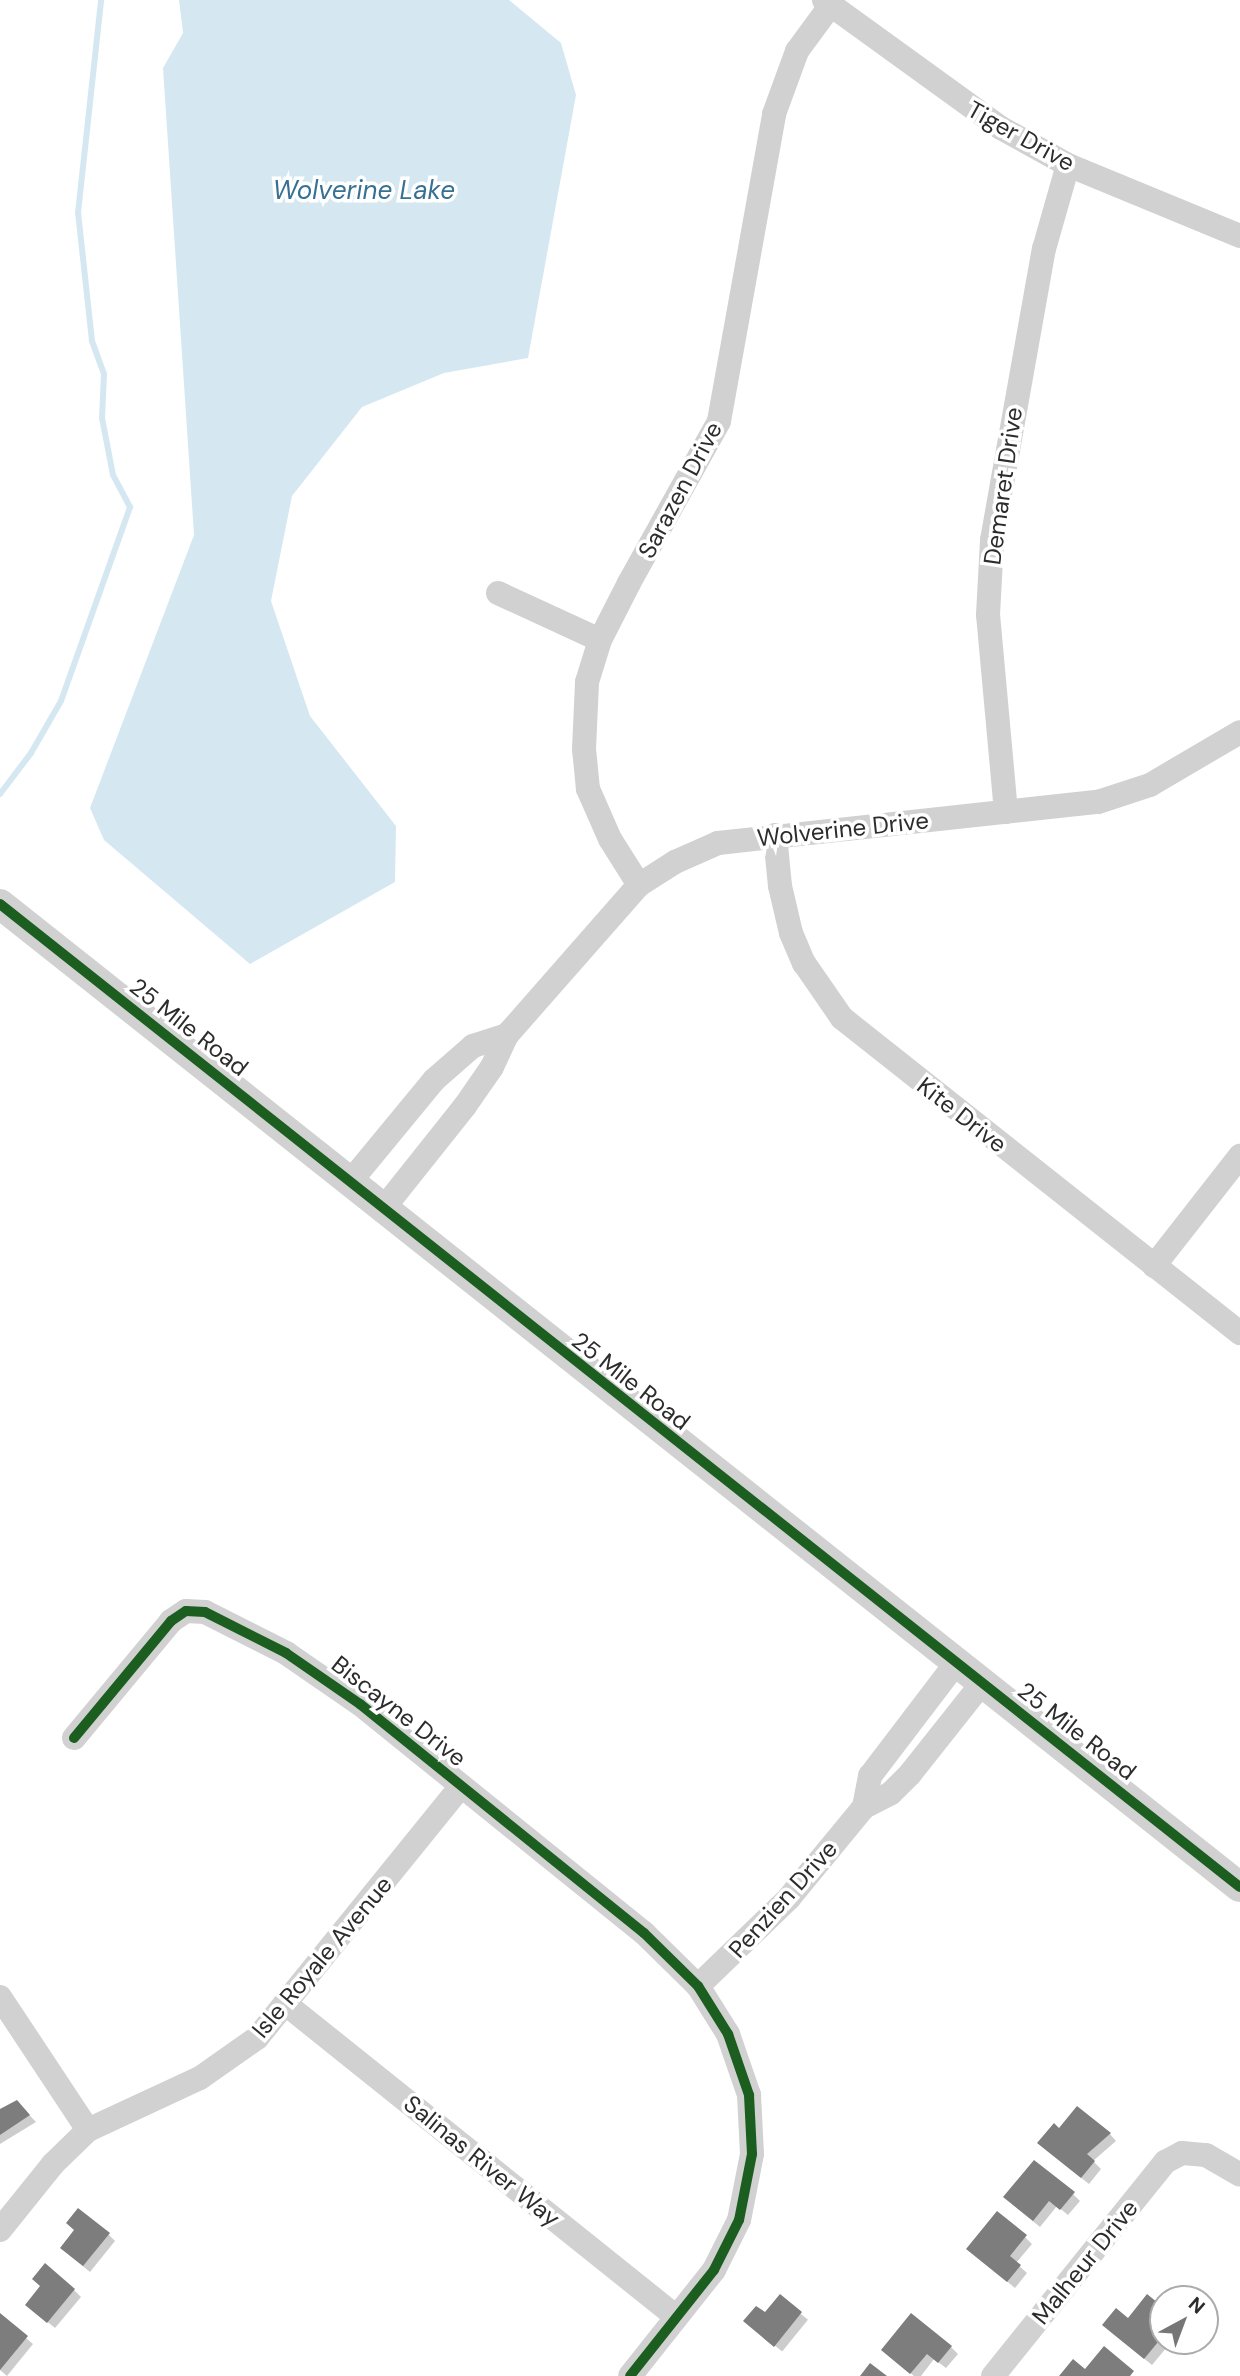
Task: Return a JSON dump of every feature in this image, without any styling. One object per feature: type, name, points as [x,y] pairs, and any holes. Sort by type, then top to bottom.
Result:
[{"type":"street","name":"Tiger Drive","points":[[827,3],[940,89],[1068,165],[1240,236]]},
{"type":"street","name":"Sarazen Drive","points":[[639,885],[610,839],[588,789],[584,713],[600,640],[719,421],[774,114],[797,51],[827,3]]},
{"type":"street","name":"Demaret Drive","points":[[1006,812],[988,615],[992,540],[1044,249],[1068,165]]},
{"type":"street","points":[[498,593],[600,640]]},
{"type":"street","name":"Wolverine Drive","points":[[383,1209],[466,1106],[492,1067],[507,1035],[639,885],[675,862],[718,843],[1098,802],[1150,785],[1240,732]]},
{"type":"street","name":"Kite Drive","points":[[775,835],[780,886],[791,933],[810,972],[842,1018],[1240,1333]]},
{"type":"street","name":"25 Mile Road","points":[[0,904],[1240,1886]]},
{"type":"street","points":[[350,1182],[434,1080],[473,1046],[507,1035]]},
{"type":"street","points":[[434,1080],[466,1106]]},
{"type":"street","points":[[1154,1266],[1240,1156]]},
{"type":"street","name":"Biscayne Drive","points":[[74,1738],[171,1621],[186,1611],[205,1612],[317,1673],[644,1933],[698,1986],[728,2034],[749,2095],[752,2154],[739,2220],[714,2270],[630,2376]]},
{"type":"street","name":"Penzien Drive","points":[[864,1807],[870,1776],[956,1663]]},
{"type":"street","name":"Penzien Drive","points":[[698,1986],[789,1898],[864,1807],[891,1793],[910,1774],[982,1683]]},
{"type":"street","name":"Isle Royale Avenue","points":[[0,2230],[52,2164],[88,2130],[224,2064],[287,2005],[461,1786]]},
{"type":"street","points":[[0,1997],[88,2130]]},
{"type":"street","name":"Salinas River Way","points":[[287,2005],[677,2317]]},
{"type":"street","name":"Malheur Drive","points":[[993,2376],[1165,2162],[1182,2153],[1206,2155],[1240,2175]]},
{"type":"water","name":"Wolverine Lake","points":[[179,0],[509,0],[561,43],[576,95],[528,358],[444,373],[362,407],[292,496],[271,601],[310,716],[396,826],[395,882],[250,964],[104,840],[90,808],[194,535],[163,68],[183,33]]},
{"type":"building","points":[[17,2100],[30,2115],[0,2135],[0,2109]]},
{"type":"building","points":[[1077,2106],[1111,2133],[1087,2154],[1095,2161],[1081,2178],[1037,2143],[1054,2123],[1059,2128]]},
{"type":"building","points":[[1034,2160],[1075,2192],[1060,2210],[1049,2201],[1033,2221],[1003,2197]]},
{"type":"building","points":[[78,2208],[110,2233],[83,2266],[60,2248],[74,2230],[66,2223]]},
{"type":"building","points":[[997,2211],[1027,2235],[1010,2256],[1021,2265],[1007,2282],[966,2249]]},
{"type":"building","points":[[45,2263],[75,2289],[47,2323],[25,2305],[40,2286],[32,2279]]},
{"type":"building","points":[[780,2294],[802,2312],[774,2347],[743,2321],[756,2306],[765,2312]]},
{"type":"building","points":[[1147,2294],[1149,2296],[1149,2353],[1144,2359],[1102,2325],[1116,2308],[1128,2318]]},
{"type":"building","points":[[0,2313],[28,2336],[0,2370]]},
{"type":"building","points":[[911,2313],[952,2346],[938,2363],[927,2354],[910,2374],[881,2350]]},
{"type":"building","points":[[1104,2346],[1134,2371],[1130,2376],[1059,2376],[1073,2359],[1085,2369]]},
{"type":"building","points":[[870,2363],[887,2376],[860,2376]]},
{"type":"waterway","points":[[0,794],[31,753],[61,701],[130,507],[113,475],[102,418],[104,374],[92,341],[78,213],[101,0]]},
{"type":"cycle path","points":[[0,904],[1240,1887]]},
{"type":"cycle path","points":[[74,1738],[171,1621],[186,1611],[205,1612],[286,1653],[360,1704],[644,1933],[698,1986],[728,2034],[749,2095],[752,2154],[739,2220],[714,2270],[630,2376]]}]
